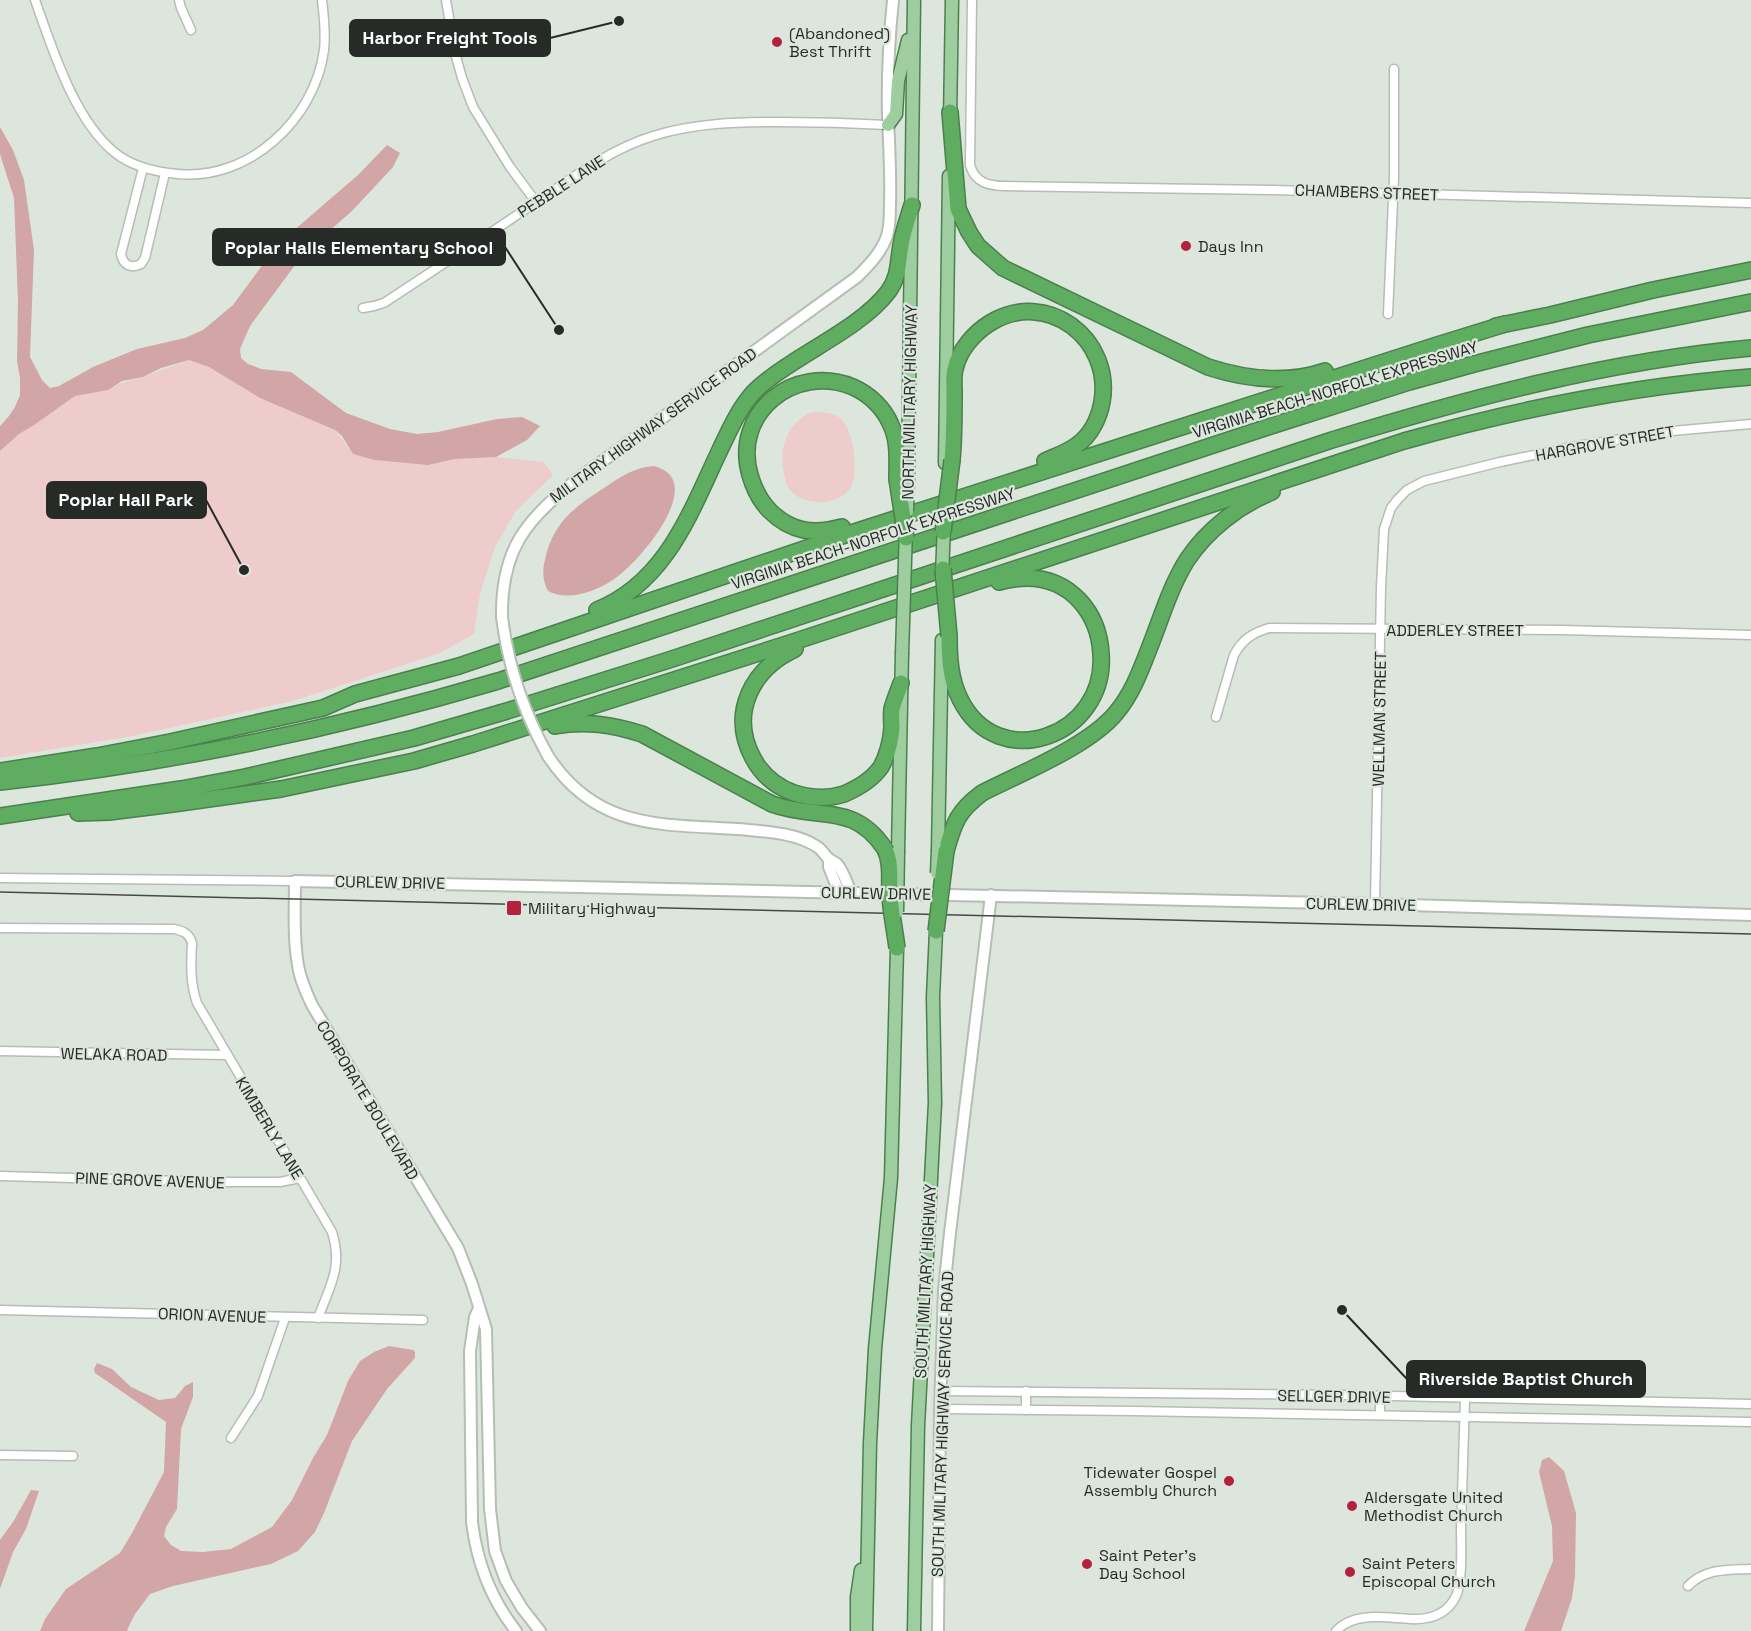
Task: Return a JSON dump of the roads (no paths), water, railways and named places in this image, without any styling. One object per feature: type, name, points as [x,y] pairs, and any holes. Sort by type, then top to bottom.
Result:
[{"type":"highway","points":[[950,112],[958,209],[978,246],[990,258],[1003,268],[1038,286],[1208,367],[1232,375],[1256,378],[1297,377],[1319,373],[1430,338],[1550,315],[1653,290],[1751,270]]},
{"type":"highway","points":[[526,644],[611,604],[657,566],[682,531],[733,420],[755,390],[782,369],[864,316],[889,291],[896,279],[901,243],[912,205]]},
{"type":"highway","name":"VIRGINIA BEACH-NORFOLK EXPRESSWAY","points":[[0,782],[95,771],[212,751],[349,722],[430,701],[498,681],[1409,382],[1588,335],[1751,302]]},
{"type":"highway","points":[[943,532],[955,369],[964,348],[984,327],[1006,315],[1030,312],[1056,317],[1088,340],[1099,362],[1104,393],[1096,421],[1089,433],[1078,444],[1062,454],[973,494]]},
{"type":"highway","points":[[0,771],[170,742],[323,708],[355,694],[459,666],[924,510],[1505,324]]},
{"type":"highway","points":[[0,816],[169,791],[245,777],[414,738],[669,660],[1403,418],[1459,402],[1572,376],[1687,355],[1751,348]]},
{"type":"highway","points":[[0,816],[109,812],[238,795],[281,789],[414,761],[855,622],[1351,457],[1457,426],[1567,401],[1663,386],[1751,377]]},
{"type":"highway","points":[[906,538],[902,477],[896,441],[887,416],[870,398],[859,390],[841,383],[815,380],[790,387],[763,409],[750,433],[747,457],[753,486],[768,510],[790,526],[814,532],[829,531],[850,525],[924,510]]},
{"type":"highway","points":[[936,931],[942,850],[956,818],[982,793],[1082,741],[1114,716],[1135,684],[1166,605],[1188,560],[1224,520],[1259,497],[1351,457]]},
{"type":"highway","points":[[918,600],[1011,579],[1031,577],[1056,583],[1071,593],[1092,618],[1099,634],[1102,662],[1096,690],[1083,712],[1061,731],[1028,740],[1001,736],[976,721],[965,709],[959,697],[950,662],[945,638],[943,569]]},
{"type":"highway","points":[[855,622],[780,656],[759,677],[747,698],[743,724],[749,750],[765,775],[776,784],[801,795],[826,797],[839,795],[864,783],[882,766],[890,740],[892,711],[901,683]]},
{"type":"highway","points":[[473,744],[583,722],[623,728],[658,742],[786,810],[839,814],[856,822],[866,827],[892,850],[887,854],[897,955]]},
{"type":"main road","name":"NORTH MILITARY HIGHWAY","points":[[902,477],[912,205],[914,0]]},
{"type":"main road","points":[[948,462],[952,0]]},
{"type":"main road","points":[[888,125],[896,114],[898,81],[913,15]]},
{"type":"main road","points":[[943,532],[943,569]]},
{"type":"main road","points":[[892,850],[906,538]]},
{"type":"main road","points":[[942,850],[945,638]]},
{"type":"main road","name":"SOUTH MILITARY HIGHWAY","points":[[914,1627],[918,1426],[934,1103],[933,997],[936,931]]},
{"type":"main road","points":[[866,1631],[875,1349],[891,1178],[897,955]]},
{"type":"main road","points":[[856,1631],[857,1597],[868,1518]]},
{"type":"street","points":[[35,0],[70,90],[90,127],[101,140],[127,161],[143,168],[165,173],[200,174],[232,166],[248,159],[278,138],[293,121],[313,87],[320,69],[325,32],[322,0]]},
{"type":"street","points":[[179,0],[191,30]]},
{"type":"street","points":[[446,0],[455,53],[473,107],[510,167],[536,202]]},
{"type":"street","name":"MILITARY HIGHWAY SERVICE ROAD","points":[[851,892],[837,864],[809,842],[780,834],[654,824],[623,817],[578,792],[562,776],[538,739],[518,690],[505,642],[502,617],[503,586],[516,544],[548,502],[857,277],[880,252],[889,228],[891,170],[888,71],[892,0]]},
{"type":"street","name":"CHAMBERS STREET","points":[[972,0],[970,165],[977,179],[984,183],[999,186],[1393,193],[1751,203]]},
{"type":"street","points":[[1388,314],[1393,193],[1394,69]]},
{"type":"street","name":"PEBBLE LANE","points":[[363,308],[384,303],[583,169],[646,138],[678,129],[738,122],[839,122],[888,125]]},
{"type":"street","points":[[143,168],[121,254],[125,264],[130,267],[141,264],[145,258],[165,173]]},
{"type":"street","name":"HARGROVE STREET","points":[[1461,472],[1577,446],[1671,431],[1751,424]]},
{"type":"street","name":"WELLMAN STREET","points":[[1375,904],[1384,529],[1391,508],[1415,485],[1461,472]]},
{"type":"street","name":"ADDERLEY STREET","points":[[1216,717],[1234,655],[1239,646],[1256,632],[1269,628],[1562,630],[1751,635]]},
{"type":"street","points":[[829,859],[829,867],[839,892]]},
{"type":"street","name":"CURLEW DRIVE","points":[[0,878],[295,881],[851,892],[1751,915]]},
{"type":"street","name":"CORPORATE BOULEVARD","points":[[295,881],[296,954],[302,983],[312,1005],[458,1248],[486,1329],[490,1509],[495,1551],[506,1581],[522,1608],[540,1631]]},
{"type":"street","name":"SOUTH MILITARY HIGHWAY SERVICE ROAD","points":[[938,1631],[940,1409],[944,1290],[991,895]]},
{"type":"street","name":"KIMBERLY LANE","points":[[0,927],[174,929],[182,931],[190,938],[192,943],[192,990],[196,1003],[332,1232],[336,1246],[336,1270],[318,1318]]},
{"type":"street","name":"WELAKA ROAD","points":[[0,1051],[227,1055]]},
{"type":"street","name":"PINE GROVE AVENUE","points":[[0,1176],[219,1182],[280,1182],[300,1178]]},
{"type":"street","points":[[479,1308],[475,1317],[470,1351],[472,1522],[482,1571],[499,1607],[516,1631]]},
{"type":"street","name":"ORION AVENUE","points":[[0,1310],[423,1320]]},
{"type":"street","points":[[231,1438],[258,1396],[285,1318]]},
{"type":"street","name":"SELLGER DRIVE","points":[[941,1391],[1380,1396],[1751,1404]]},
{"type":"street","points":[[1026,1391],[1026,1410]]},
{"type":"street","points":[[1151,1394],[1151,1411]]},
{"type":"street","points":[[1210,1395],[1210,1412]]},
{"type":"street","points":[[1380,1396],[1380,1415]]},
{"type":"street","points":[[1336,1631],[1344,1623],[1360,1617],[1429,1619],[1452,1604],[1459,1587],[1465,1399]]},
{"type":"street","name":"SELLGER DRIVE","points":[[940,1409],[1751,1422]]},
{"type":"street","points":[[0,1455],[73,1456]]},
{"type":"street","points":[[1689,1586],[1698,1577],[1708,1572],[1751,1569]]},
{"type":"tram line","points":[[0,892],[1751,934]]},
{"type":"place","name":"Harbor Freight Tools","points":[[619,21]]},
{"type":"place","name":"(Abandoned) Best Thrift","points":[[777,42]]},
{"type":"place","name":"Days Inn","points":[[1186,246]]},
{"type":"place","name":"Poplar Halls Elementary School","points":[[559,330]]},
{"type":"place","name":"Poplar Hall Park","points":[[244,570]]},
{"type":"place","name":"Military Highway","points":[[514,908]]},
{"type":"place","name":"Riverside Baptist Church","points":[[1342,1310]]},
{"type":"place","name":"Tidewater Gospel Assembly Church","points":[[1229,1481]]},
{"type":"place","name":"Aldersgate United Methodist Church","points":[[1352,1506]]},
{"type":"place","name":"Saint Peter's Day School","points":[[1087,1564]]},
{"type":"place","name":"Saint Peters Episcopal Church","points":[[1350,1572]]}]
